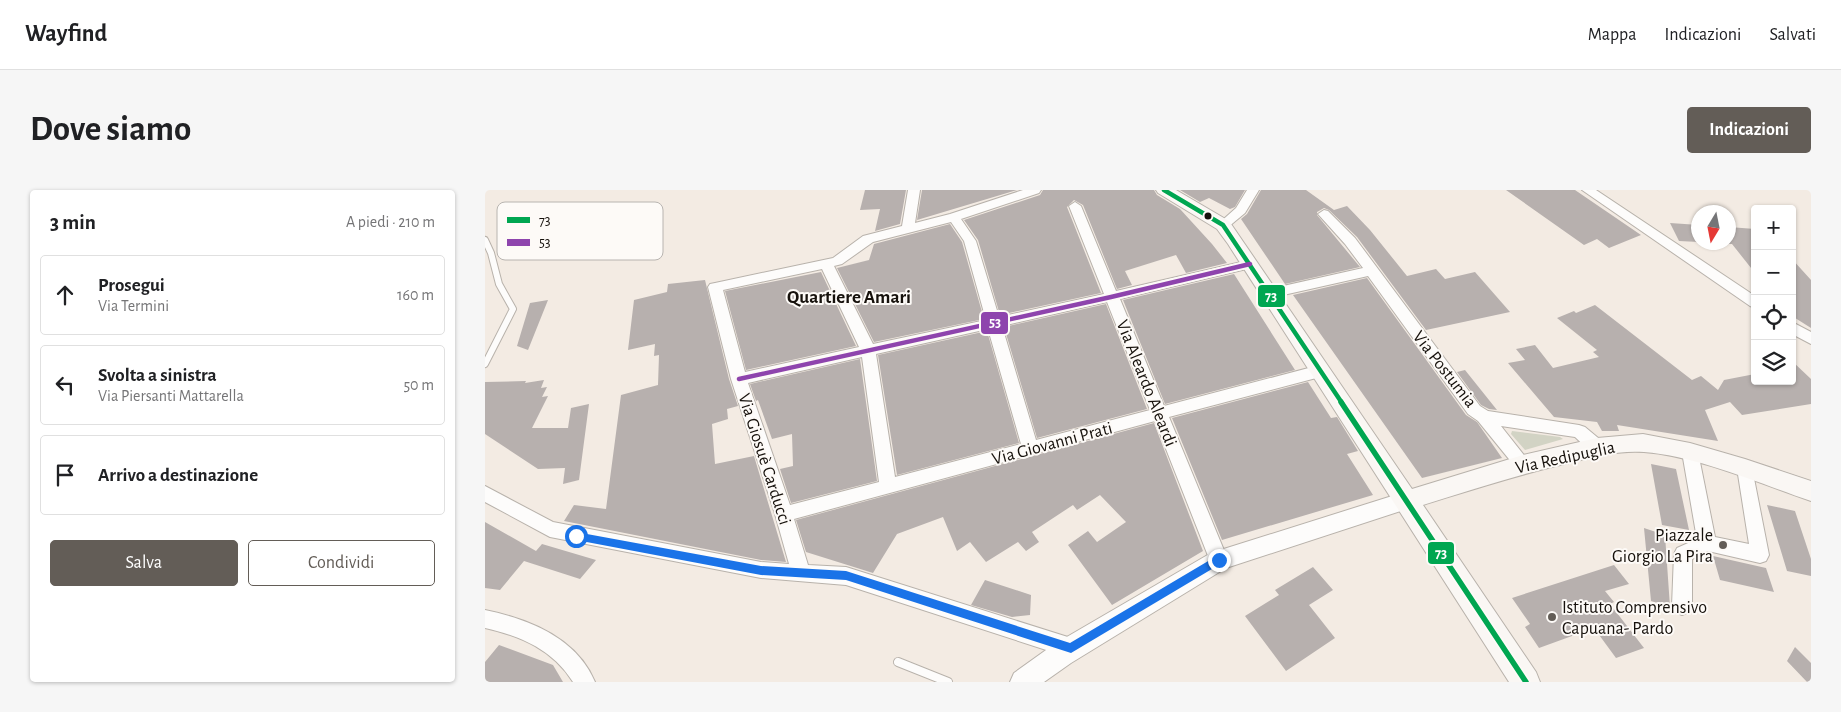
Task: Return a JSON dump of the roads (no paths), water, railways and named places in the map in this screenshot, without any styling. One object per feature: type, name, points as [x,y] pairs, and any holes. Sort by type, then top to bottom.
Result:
[{"type":"main road","points":[[1164,190],[1223,226],[1408,500],[1526,682]]},
{"type":"main road","name":"Via Redipuglia","points":[[1408,500],[1523,464],[1597,446],[1643,443],[1690,452],[1745,468],[1811,491]]},
{"type":"street","points":[[908,229],[914,190]]},
{"type":"street","points":[[888,486],[868,350],[826,264],[837,261],[868,239],[954,217],[1035,190]]},
{"type":"street","points":[[1223,226],[1234,219],[1244,208],[1253,190]]},
{"type":"street","points":[[1588,190],[1751,299]]},
{"type":"street","name":"Via Aleardo Aleardi","points":[[1075,206],[1219,560]]},
{"type":"street","name":"Via Postumia","points":[[1324,214],[1350,241],[1474,410],[1485,417],[1523,464]]},
{"type":"street","points":[[954,217],[970,241],[1030,448]]},
{"type":"street","name":"Via Giosuè Carducci","points":[[801,573],[784,514],[739,379],[715,287],[826,264]]},
{"type":"street","points":[[739,379],[1111,297],[1250,264]]},
{"type":"street","points":[[1270,293],[1371,271]]},
{"type":"street","name":"Via Giovanni Prati","points":[[784,514],[1320,371]]},
{"type":"street","points":[[1485,417],[1579,431],[1597,446]]},
{"type":"street","points":[[1690,452],[1707,543]]},
{"type":"street","points":[[1682,606],[1683,554],[1707,543],[1760,555],[1745,468]]},
{"type":"street","points":[[485,493],[550,529],[761,570],[846,576],[1071,648]]},
{"type":"street","points":[[1023,682],[1071,648],[1219,560],[1408,500]]},
{"type":"street","points":[[485,619],[504,622],[532,632],[561,652],[578,669],[585,682]]},
{"type":"lane","points":[[485,240],[491,253],[499,284],[513,309],[485,364]]},
{"type":"lane","points":[[898,662],[947,682]]},
{"type":"place","name":"Piazzale Giorgio La Pira","points":[[1723,545]]},
{"type":"place","name":"Istituto Comprensivo Capuana- Pardo","points":[[1552,617]]},
{"type":"district","name":"Quartiere Amari","points":[[849,296]]}]
